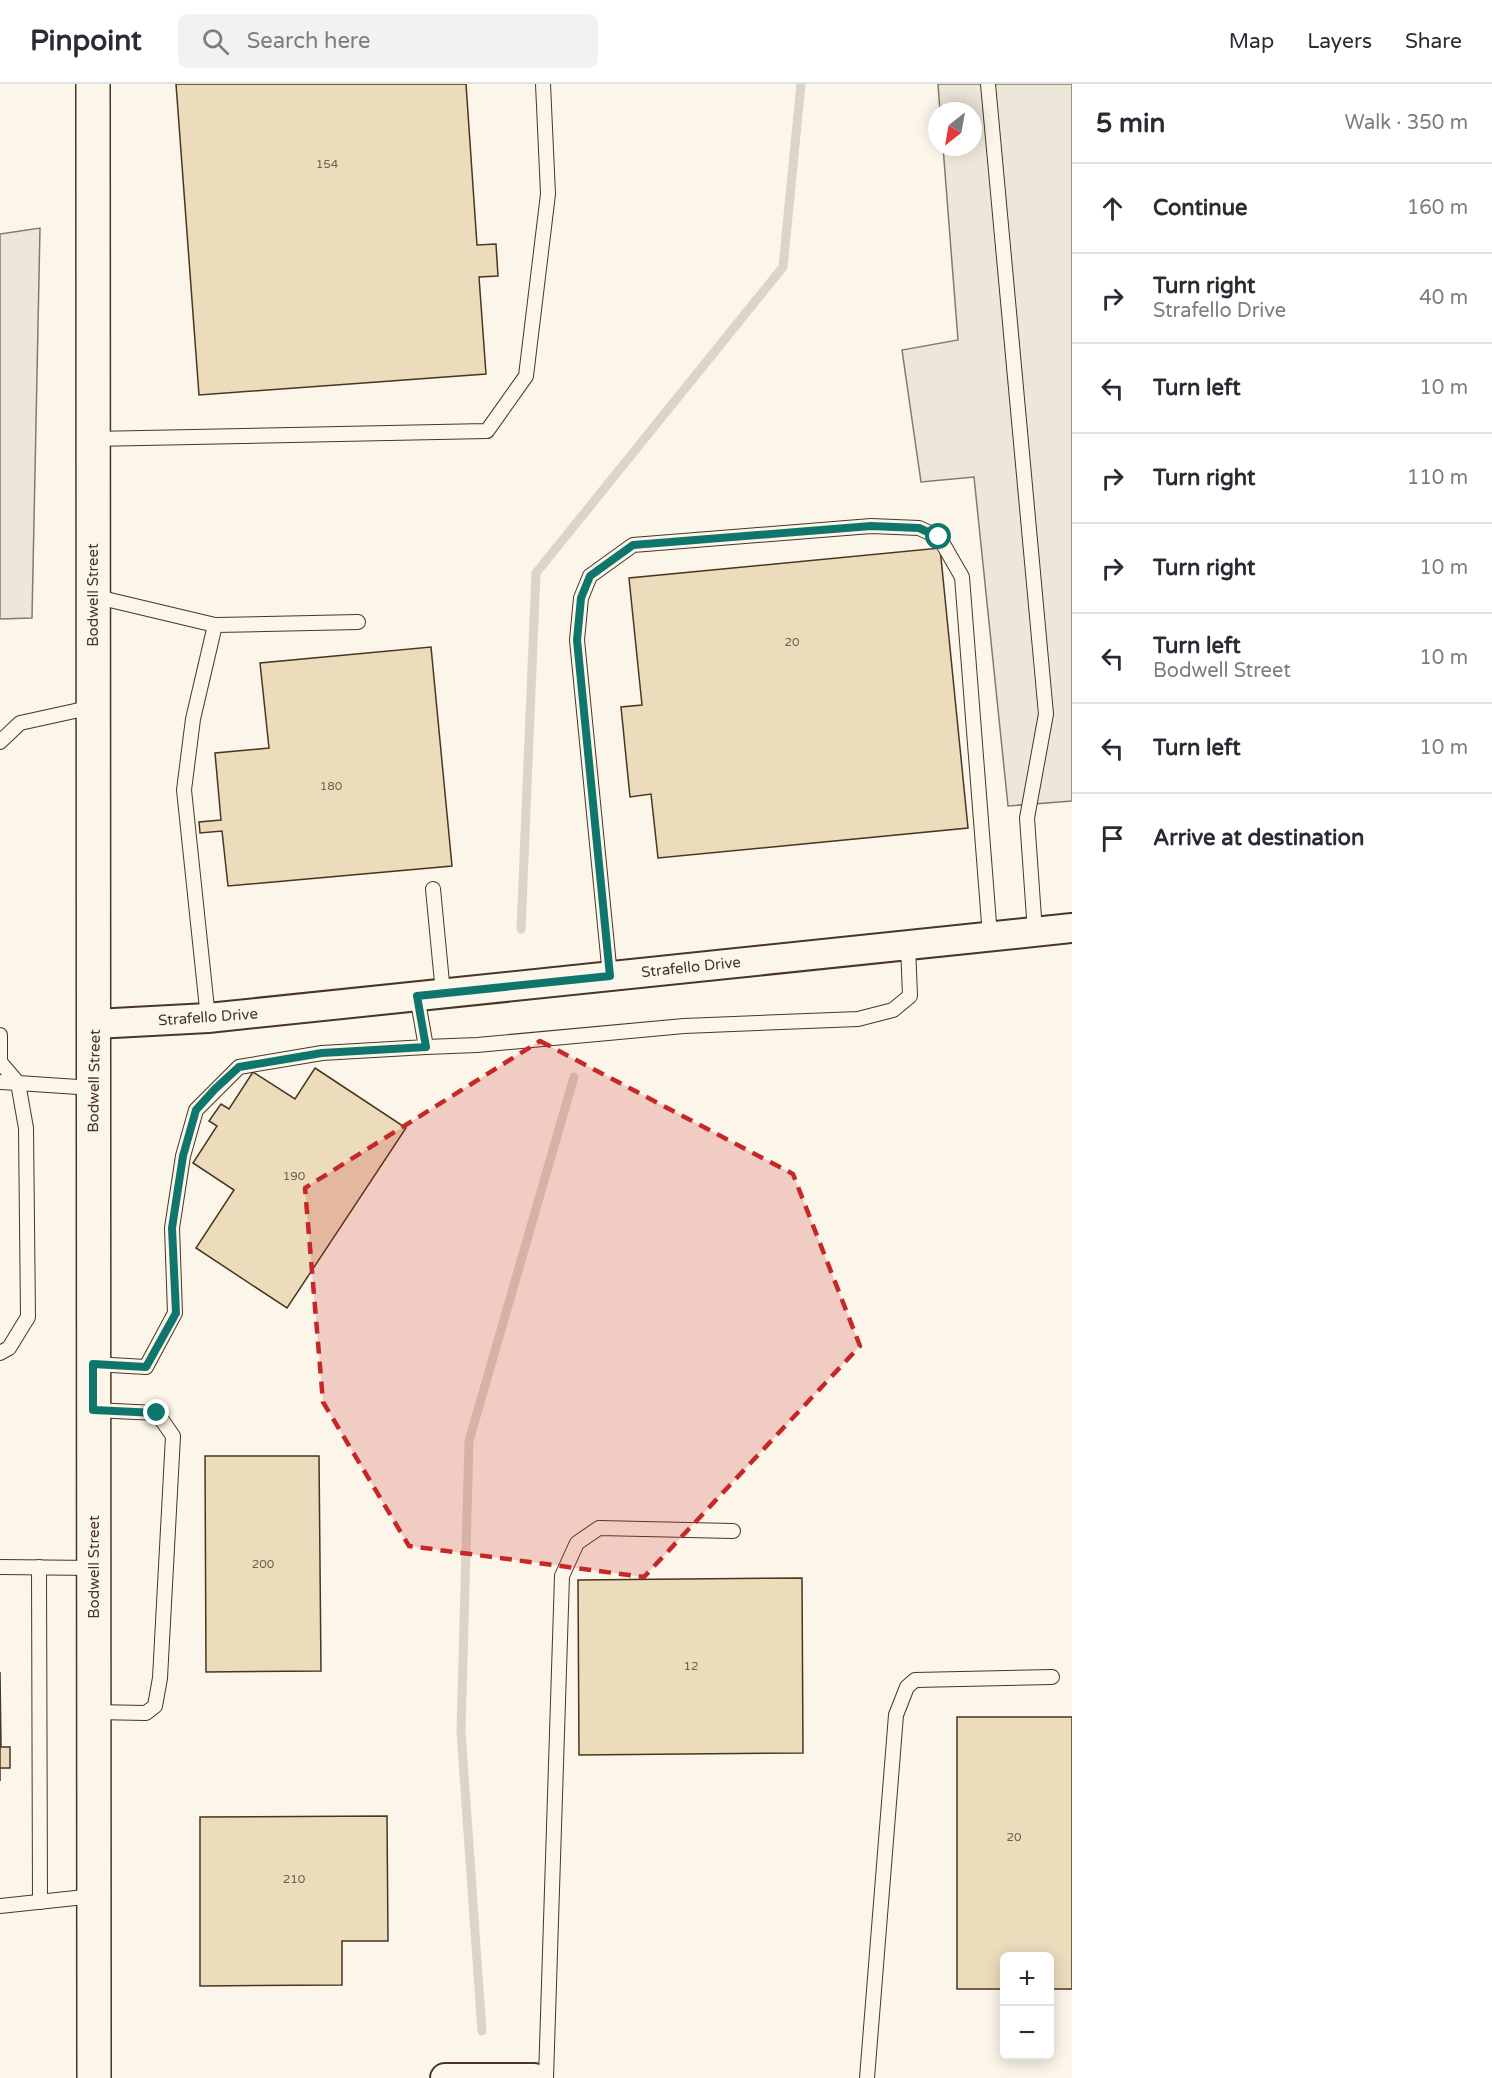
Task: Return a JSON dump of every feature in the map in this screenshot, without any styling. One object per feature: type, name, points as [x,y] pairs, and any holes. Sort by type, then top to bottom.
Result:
[{"type":"street","name":"Bodwell Street","points":[[93,84],[94,2078]]},
{"type":"street","name":"Strafello Drive","points":[[95,1024],[208,1018],[1072,928]]},
{"type":"street","points":[[446,2078],[534,2078]]},
{"type":"lane","points":[[93,439],[487,431],[526,376],[548,194],[543,84]]},
{"type":"lane","points":[[988,84],[1046,714],[1027,818],[1035,932]]},
{"type":"lane","points":[[610,976],[577,640],[581,598],[590,576],[633,545],[871,526],[919,528],[939,537],[962,577],[990,936]]},
{"type":"lane","points":[[93,596],[215,625],[358,622]]},
{"type":"lane","points":[[208,1018],[184,790],[193,718],[215,625]]},
{"type":"lane","points":[[0,742],[20,723],[93,708]]},
{"type":"lane","points":[[426,1047],[433,889]]},
{"type":"lane","points":[[93,1364],[146,1367],[176,1313],[172,1228],[183,1156],[196,1110],[239,1067],[322,1053],[477,1045],[684,1026],[858,1019],[894,1010],[910,996],[908,945]]},
{"type":"lane","points":[[0,1035],[0,1062],[18,1083],[26,1128],[28,1317],[9,1348],[0,1353]]},
{"type":"lane","points":[[0,1082],[94,1088]]},
{"type":"lane","points":[[93,1410],[157,1413],[173,1436],[160,1678],[155,1706],[146,1713],[94,1712]]},
{"type":"lane","points":[[546,2078],[562,1576],[577,1543],[599,1528],[734,1531]]},
{"type":"lane","points":[[0,1567],[94,1568]]},
{"type":"lane","points":[[39,1567],[40,1902]]},
{"type":"lane","points":[[867,2078],[896,1715],[907,1687],[915,1680],[1052,1677]]},
{"type":"lane","points":[[0,1906],[94,1896]]},
{"type":"highlighted area","points":[[540,1041],[793,1174],[860,1346],[644,1577],[409,1546],[323,1402],[305,1188]]},
{"type":"shaded area","points":[[938,84],[1072,84],[1072,801],[1008,806],[974,477],[921,482],[902,350],[958,340],[944,156],[982,156],[982,102],[939,102]]},
{"type":"shaded area","points":[[40,228],[32,618],[0,619],[0,234]]},
{"type":"building","points":[[176,84],[466,84],[477,245],[496,244],[498,276],[479,277],[486,374],[199,395]]},
{"type":"building","points":[[940,548],[968,828],[658,858],[651,794],[630,797],[621,707],[642,705],[629,578]]},
{"type":"building","points":[[431,647],[452,866],[228,886],[222,831],[200,833],[199,822],[221,820],[215,753],[269,748],[260,663]]},
{"type":"building","points":[[315,1068],[406,1128],[287,1308],[196,1248],[234,1190],[193,1163],[217,1126],[209,1121],[221,1104],[229,1109],[253,1072],[295,1099]]},
{"type":"building","points":[[205,1456],[319,1456],[321,1671],[206,1672]]},
{"type":"building","points":[[802,1578],[803,1753],[579,1755],[578,1580]]},
{"type":"building","points":[[0,1672],[1,1747],[10,1747],[10,1768],[0,1768]]},
{"type":"building","points":[[957,1717],[1072,1717],[1072,1989],[1054,1989],[1054,1952],[1000,1952],[1000,1989],[957,1989]]},
{"type":"building","points":[[387,1816],[388,1941],[342,1941],[342,1985],[200,1986],[200,1817]]},
{"type":"waterway","points":[[521,929],[536,573],[783,267],[801,84]]},
{"type":"waterway","points":[[482,2031],[461,1732],[469,1441],[574,1077]]},
{"type":"route","points":[[157,1413],[93,1410],[93,1364],[146,1367],[176,1313],[172,1228],[183,1156],[196,1110],[215,1089],[239,1067],[322,1053],[426,1047],[417,996],[610,976],[577,640],[581,598],[590,576],[633,545],[871,526],[919,528],[939,537]]}]
